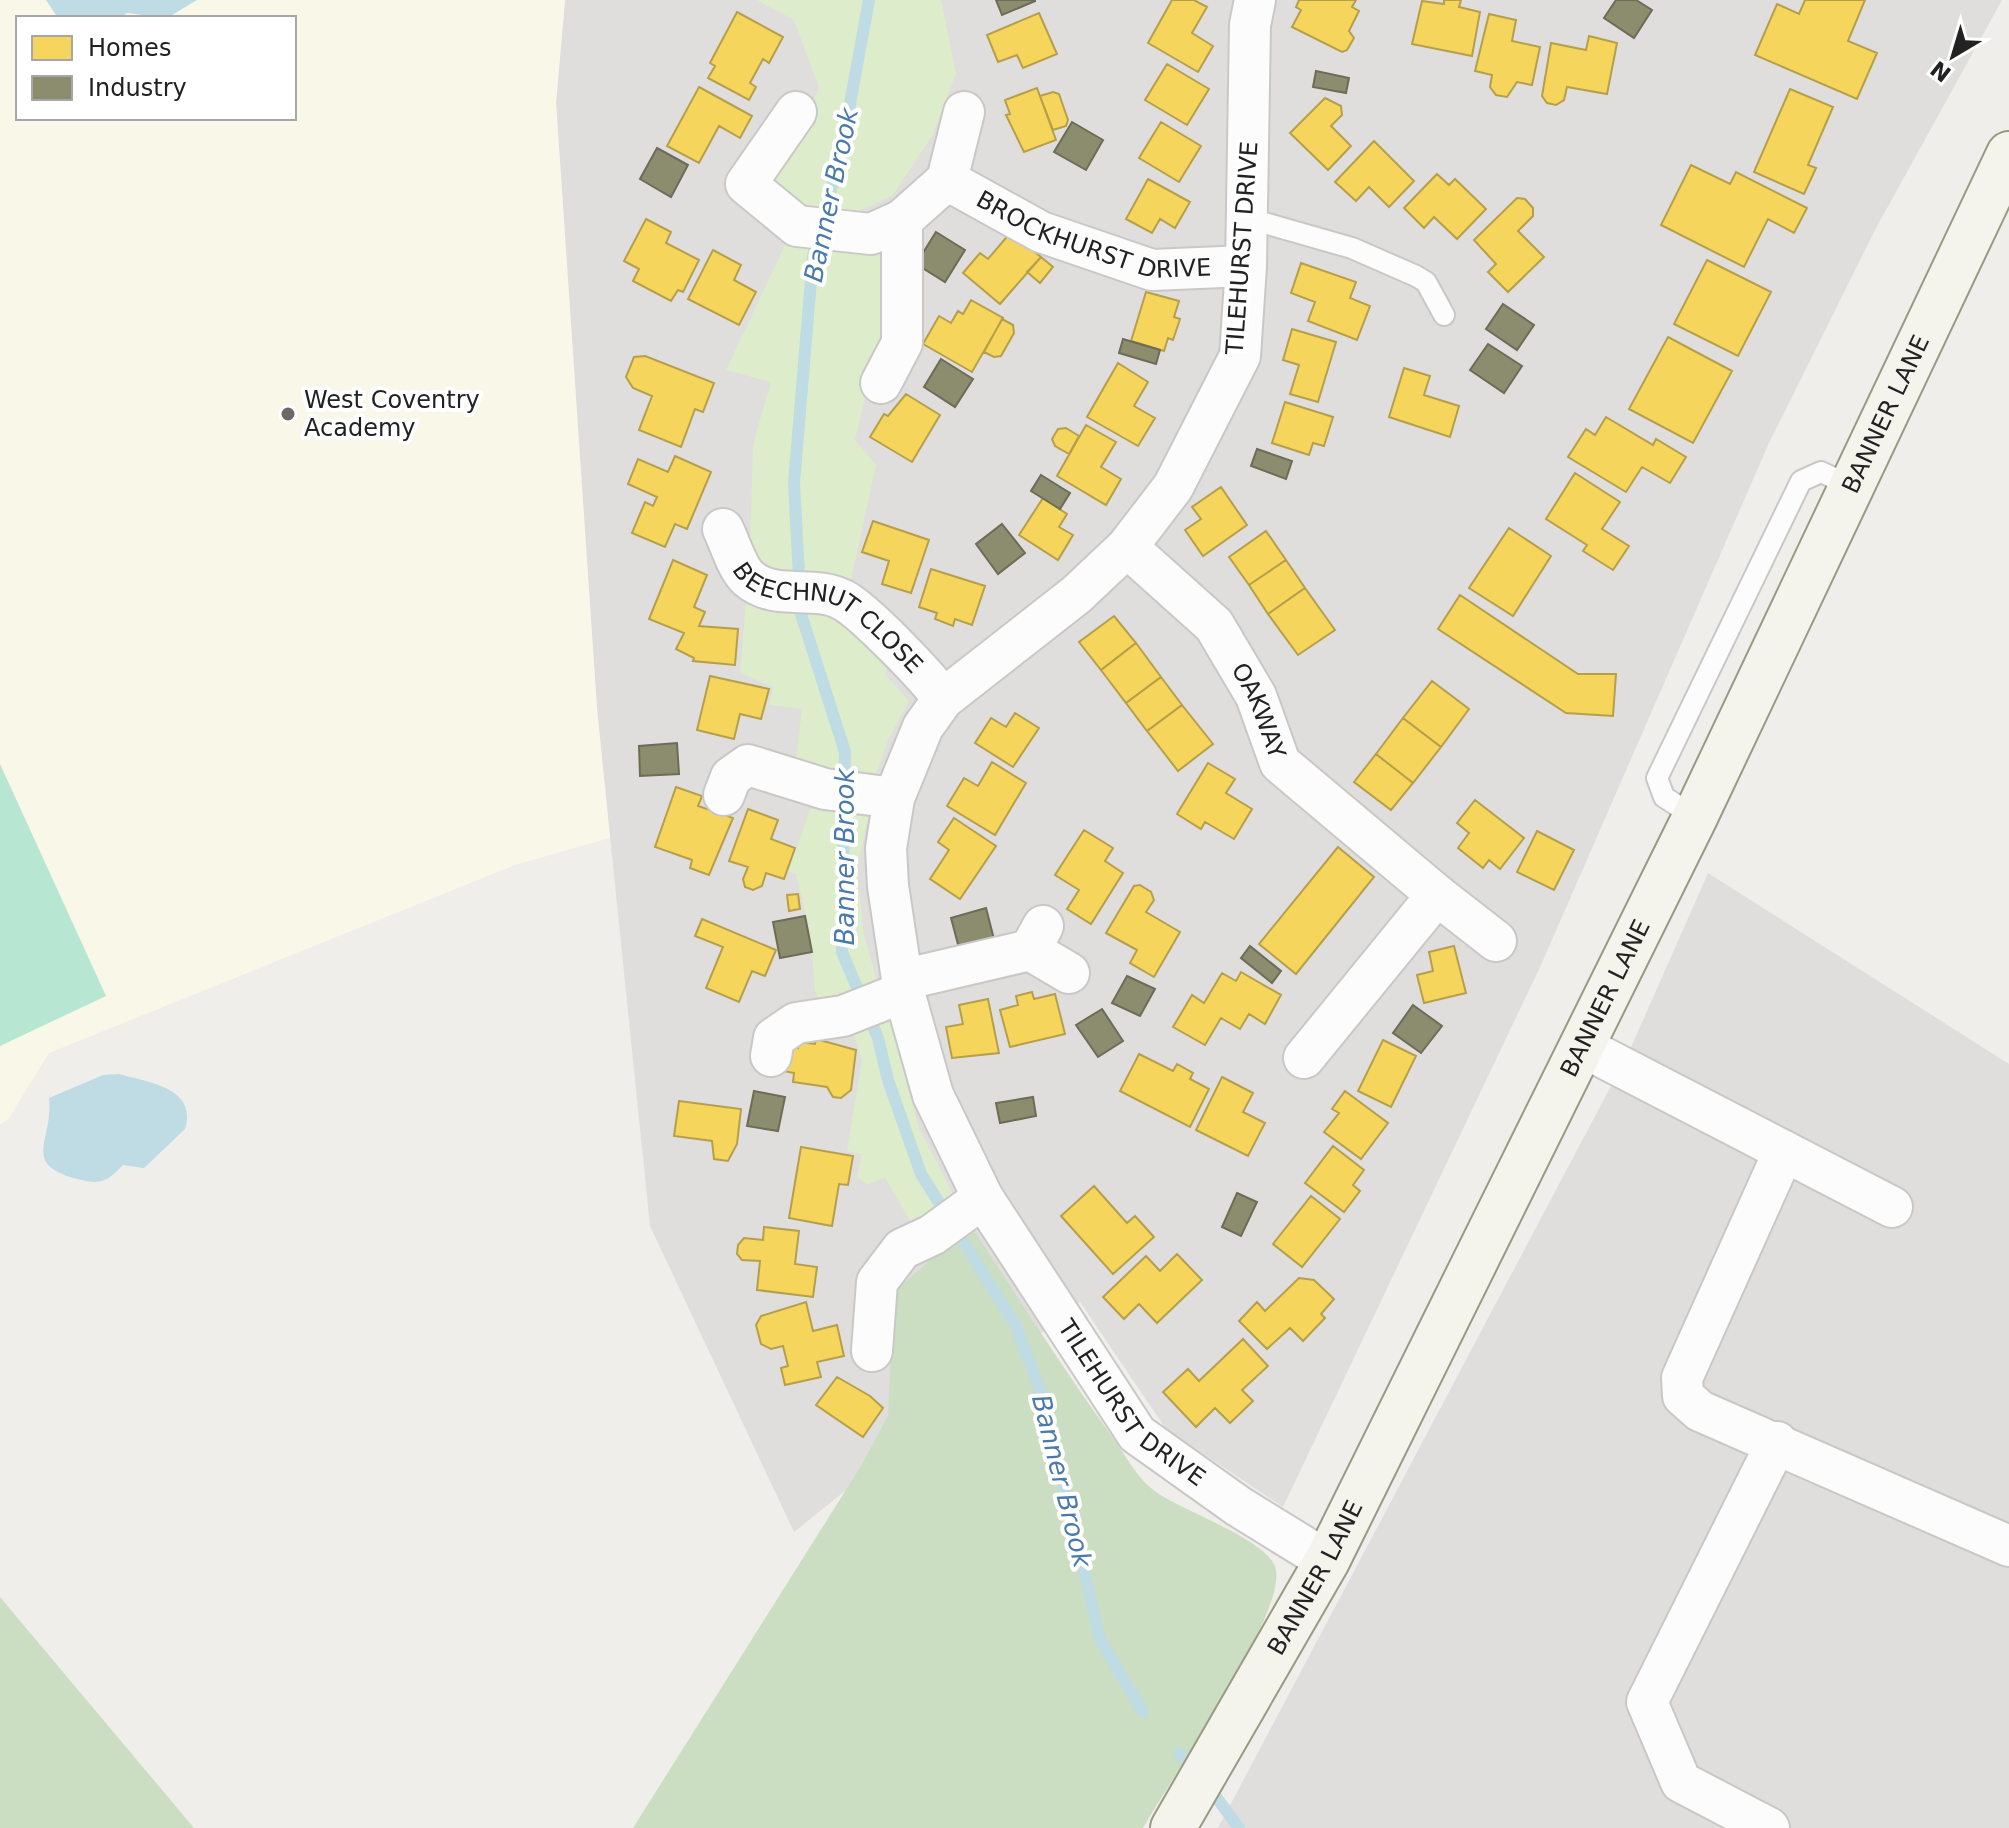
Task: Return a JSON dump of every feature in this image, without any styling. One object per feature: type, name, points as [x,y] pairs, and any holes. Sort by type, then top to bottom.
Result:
[{"type":"street","name":"TILEHURST DRIVE","points":[[1255,0],[1250,25],[1246,266],[1240,356],[1173,487],[1127,547],[1076,595],[943,699],[882,796],[897,991],[933,1095],[959,1215],[1137,1434],[1238,1506],[1327,1561]]},
{"type":"street","name":"BROCKHURST DRIVE","points":[[796,112],[746,184],[797,226],[845,234],[871,234],[902,220],[947,180],[964,112]]},
{"type":"street","name":"BANNER LANE","points":[[1173,1828],[1327,1561],[1695,817],[2009,154]]},
{"type":"street","name":"BROCKHURST DRIVE","points":[[947,180],[1041,232],[1152,270],[1246,266]]},
{"type":"street","points":[[881,383],[902,343],[902,220]]},
{"type":"street","name":"BEECHNUT CLOSE","points":[[723,529],[747,577],[772,591],[821,593],[844,600],[930,680],[943,699]]},
{"type":"street","name":"OAKWAY","points":[[1127,547],[1214,625],[1256,696],[1280,763],[1496,941]]},
{"type":"street","points":[[724,795],[731,777],[748,765],[825,789],[882,796]]},
{"type":"street","points":[[1304,1058],[1437,895]]},
{"type":"street","points":[[771,1056],[774,1038],[796,1023],[843,1016],[897,991],[1037,938],[1069,973]]},
{"type":"street","points":[[1583,1047],[1892,1207]]},
{"type":"street","points":[[1784,1151],[1682,1378],[1683,1396],[1700,1411],[1777,1442],[2009,1546]]},
{"type":"street","points":[[872,1351],[877,1282],[902,1249],[959,1215]]},
{"type":"street","points":[[1769,1828],[1681,1782],[1647,1702],[1777,1442]]},
{"type":"lane","points":[[1247,218],[1352,248],[1416,276],[1426,282],[1444,315]]},
{"type":"shaded area","name":"West Coventry Academy","points":[[0,0],[565,0],[556,103],[597,709],[610,838],[515,865],[49,1053],[9,1118],[0,1125]]},
{"type":"shaded area","name":"Banner Brook","points":[[565,0],[2002,0],[1875,230],[1769,443],[1541,965],[1283,1507],[1166,1429],[1080,1302],[794,1532],[650,1226],[597,709],[556,103]]},
{"type":"shaded area","points":[[1708,873],[2009,1064],[2009,1828],[1218,1828],[1629,1052]]},
{"type":"green space","points":[[757,0],[941,0],[956,74],[932,136],[892,196],[854,213],[802,206],[776,180],[819,88],[794,20]]},
{"type":"green space","points":[[786,243],[879,246],[886,286],[887,346],[868,386],[855,440],[876,465],[848,594],[807,575],[765,566],[750,553],[753,444],[771,382],[726,370]]},
{"type":"green space","points":[[746,602],[821,609],[891,664],[885,674],[909,701],[889,738],[874,779],[824,776],[796,759],[802,709],[769,705],[773,687],[740,673]]},
{"type":"green space","points":[[0,764],[106,996],[0,1046]]},
{"type":"green space","points":[[821,806],[869,813],[857,870],[864,936],[880,990],[820,1001],[815,990],[810,931],[796,874],[788,871],[810,810]]},
{"type":"green space","points":[[890,1021],[919,1128],[954,1196],[921,1220],[910,1221],[885,1177],[867,1185],[857,1177],[862,1154],[847,1151],[862,1060],[853,1032]]},
{"type":"green space","points":[[975,1232],[1145,1483],[1163,1496],[1240,1536],[1270,1558],[1276,1570],[1274,1593],[1245,1660],[1143,1828],[633,1828],[861,1466],[888,1416],[894,1292],[938,1253]]},
{"type":"green space","points":[[0,1597],[194,1828],[0,1828]]},
{"type":"water","points":[[46,0],[197,0],[170,16],[127,13],[123,16],[57,16]]},
{"type":"water","points":[[119,1074],[156,1084],[177,1096],[184,1104],[187,1115],[185,1129],[144,1168],[123,1165],[109,1178],[100,1181],[81,1180],[50,1167],[43,1150],[49,1098],[103,1075]]},
{"type":"building: Homes","points":[[1172,0],[1194,0],[1207,7],[1192,33],[1213,46],[1198,72],[1148,43]]},
{"type":"building: Homes","points":[[1299,0],[1356,0],[1352,7],[1359,11],[1349,31],[1354,38],[1347,50],[1342,52],[1292,27],[1301,10],[1296,7]]},
{"type":"building: Homes","points":[[1444,0],[1461,0],[1459,7],[1480,12],[1472,56],[1412,44],[1422,1],[1444,4]]},
{"type":"building: Homes","points":[[1805,0],[1865,0],[1848,41],[1877,53],[1857,99],[1755,55],[1777,4],[1799,14]]},
{"type":"building: Homes","points":[[737,12],[783,37],[769,63],[763,59],[750,83],[756,87],[749,100],[708,78],[715,66],[710,63]]},
{"type":"building: Homes","points":[[1039,13],[1057,54],[1023,68],[1017,55],[998,62],[987,35]]},
{"type":"building: Homes","points":[[1489,14],[1516,20],[1512,41],[1540,47],[1532,85],[1517,82],[1507,97],[1496,95],[1490,87],[1492,75],[1475,71]]},
{"type":"building: Homes","points":[[1589,36],[1617,43],[1607,94],[1567,87],[1564,100],[1556,105],[1547,103],[1542,96],[1551,43],[1586,50]]},
{"type":"building: Homes","points":[[1167,64],[1209,89],[1187,125],[1145,100]]},
{"type":"building: Homes","points":[[699,87],[752,116],[740,138],[719,126],[699,163],[667,146]]},
{"type":"building: Homes","points":[[1037,88],[1056,140],[1024,152],[1006,115],[1010,114],[1005,100]]},
{"type":"building: Homes","points":[[1790,89],[1833,107],[1808,165],[1816,168],[1804,194],[1754,172]]},
{"type":"building: Homes","points":[[1053,92],[1059,94],[1068,120],[1066,126],[1053,130],[1040,96]]},
{"type":"building: Homes","points":[[1325,98],[1341,106],[1342,115],[1331,126],[1351,146],[1328,170],[1290,133]]},
{"type":"building: Homes","points":[[1161,122],[1201,146],[1179,182],[1139,158]]},
{"type":"building: Homes","points":[[1374,141],[1414,181],[1389,207],[1369,187],[1356,201],[1335,182]]},
{"type":"building: Homes","points":[[1691,165],[1730,184],[1736,172],[1807,208],[1794,233],[1768,219],[1744,267],[1661,225]]},
{"type":"building: Homes","points":[[1437,174],[1449,185],[1455,179],[1486,209],[1457,239],[1434,217],[1424,228],[1404,208]]},
{"type":"building: Homes","points":[[1148,179],[1190,202],[1175,228],[1160,219],[1152,233],[1126,219]]},
{"type":"building: Homes","points":[[1517,198],[1525,199],[1533,208],[1533,216],[1518,231],[1544,257],[1508,292],[1488,272],[1496,264],[1474,240]]},
{"type":"building: Homes","points":[[646,219],[671,232],[666,243],[699,260],[683,292],[678,290],[671,301],[633,281],[639,269],[624,261]]},
{"type":"building: Homes","points":[[1011,232],[1041,257],[1000,304],[963,273],[980,253],[988,259]]},
{"type":"building: Homes","points":[[713,250],[741,265],[734,280],[756,292],[739,325],[688,299]]},
{"type":"building: Homes","points":[[1041,257],[1053,267],[1040,283],[1027,272]]},
{"type":"building: Homes","points":[[1707,260],[1771,292],[1738,356],[1674,324]]},
{"type":"building: Homes","points":[[1301,263],[1356,282],[1350,298],[1370,306],[1357,340],[1308,321],[1315,302],[1291,293]]},
{"type":"building: Homes","points":[[1146,292],[1179,301],[1174,317],[1180,319],[1173,340],[1168,338],[1164,351],[1131,341]]},
{"type":"building: Homes","points":[[971,300],[1003,318],[972,372],[923,344],[939,316],[951,323],[958,311],[963,314]]},
{"type":"building: Homes","points":[[1002,319],[1013,325],[1014,333],[1001,356],[994,357],[984,352]]},
{"type":"building: Homes","points":[[1292,329],[1336,342],[1318,402],[1290,394],[1299,365],[1283,360]]},
{"type":"building: Homes","points":[[1668,337],[1732,371],[1693,443],[1629,409]]},
{"type":"building: Homes","points":[[645,356],[714,383],[703,412],[695,409],[681,447],[639,430],[652,396],[633,388],[626,377],[634,357]]},
{"type":"building: Homes","points":[[1118,363],[1148,382],[1134,406],[1155,418],[1138,446],[1087,417]]},
{"type":"building: Homes","points":[[1404,368],[1430,376],[1424,395],[1459,406],[1450,437],[1389,417]]},
{"type":"building: Homes","points":[[906,394],[940,415],[912,462],[870,437],[884,414],[888,416]]},
{"type":"building: Homes","points":[[1285,402],[1333,417],[1324,446],[1313,443],[1309,455],[1272,443]]},
{"type":"building: Homes","points":[[1606,417],[1653,445],[1656,439],[1686,457],[1670,483],[1642,467],[1626,492],[1568,457],[1586,429],[1595,435]]},
{"type":"building: Homes","points":[[1086,425],[1116,442],[1101,467],[1121,479],[1106,505],[1057,476]]},
{"type":"building: Homes","points":[[1066,428],[1079,436],[1069,454],[1055,446],[1052,439],[1058,429]]},
{"type":"building: Homes","points":[[675,456],[711,472],[687,529],[675,524],[665,547],[632,533],[645,502],[653,506],[657,497],[628,484],[638,459],[668,472]]},
{"type":"building: Homes","points":[[1575,473],[1620,502],[1602,529],[1629,546],[1613,570],[1583,551],[1587,545],[1546,519]]},
{"type":"building: Homes","points":[[1221,487],[1247,525],[1203,556],[1185,530],[1201,519],[1192,507]]},
{"type":"building: Homes","points":[[1043,498],[1067,514],[1059,527],[1073,535],[1058,560],[1019,535]]},
{"type":"building: Homes","points":[[873,521],[929,540],[911,593],[882,584],[889,561],[862,552]]},
{"type":"building: Homes","points":[[1509,528],[1551,556],[1513,616],[1469,588]]},
{"type":"building: Homes","points":[[1266,531],[1286,560],[1249,585],[1229,557]]},
{"type":"building: Homes","points":[[673,560],[707,575],[694,607],[705,612],[699,626],[738,629],[735,665],[693,661],[694,658],[676,649],[684,633],[649,619]]},
{"type":"building: Homes","points":[[1286,560],[1305,588],[1268,614],[1249,585]]},
{"type":"building: Homes","points":[[931,569],[985,586],[972,625],[955,619],[953,626],[935,619],[937,613],[919,607]]},
{"type":"building: Homes","points":[[1305,588],[1335,630],[1298,655],[1268,614]]},
{"type":"building: Homes","points":[[1460,595],[1578,674],[1616,674],[1613,716],[1566,713],[1438,629]]},
{"type":"building: Homes","points":[[1114,616],[1136,643],[1101,670],[1079,642]]},
{"type":"building: Homes","points":[[1136,643],[1161,677],[1126,703],[1101,670]]},
{"type":"building: Homes","points":[[710,676],[769,689],[761,719],[740,714],[734,739],[697,730]]},
{"type":"building: Homes","points":[[1161,677],[1182,705],[1147,731],[1126,703]]},
{"type":"building: Homes","points":[[1432,681],[1469,709],[1441,747],[1403,718]]},
{"type":"building: Homes","points":[[1182,705],[1213,744],[1178,771],[1147,731]]},
{"type":"building: Homes","points":[[1015,713],[1039,728],[1013,767],[975,743],[991,718],[1006,727]]},
{"type":"building: Homes","points":[[1403,718],[1441,747],[1413,783],[1376,754]]},
{"type":"building: Homes","points":[[1376,754],[1413,783],[1391,810],[1354,782]]},
{"type":"building: Homes","points":[[992,762],[1026,783],[995,835],[947,806],[964,778],[978,786]]},
{"type":"building: Homes","points":[[1208,763],[1235,779],[1226,793],[1252,809],[1234,839],[1205,822],[1201,829],[1177,814]]},
{"type":"building: Homes","points":[[676,787],[702,796],[698,806],[733,818],[709,875],[690,868],[692,860],[655,847]]},
{"type":"building: Homes","points":[[1475,800],[1524,838],[1500,869],[1489,860],[1483,868],[1458,848],[1469,833],[1457,823]]},
{"type":"building: Homes","points":[[748,809],[778,820],[771,839],[795,848],[784,879],[766,873],[762,886],[753,890],[745,887],[743,879],[748,867],[729,861]]},
{"type":"building: Homes","points":[[954,818],[996,846],[960,899],[930,879],[949,850],[938,842]]},
{"type":"building: Homes","points":[[1084,830],[1113,848],[1105,861],[1123,873],[1091,924],[1067,909],[1079,890],[1055,875]]},
{"type":"building: Homes","points":[[1537,831],[1574,850],[1554,890],[1517,872]]},
{"type":"building: Homes","points":[[1338,847],[1374,877],[1296,974],[1259,944]]},
{"type":"building: Homes","points":[[1140,885],[1151,892],[1154,900],[1146,912],[1180,932],[1154,977],[1130,963],[1137,950],[1106,933],[1134,886]]},
{"type":"building: Homes","points":[[798,894],[800,909],[789,911],[787,895]]},
{"type":"building: Homes","points":[[702,919],[776,950],[765,976],[752,971],[739,1002],[706,988],[723,947],[695,936]]},
{"type":"building: Homes","points":[[1454,946],[1466,993],[1424,1003],[1417,975],[1433,971],[1429,952]]},
{"type":"building: Homes","points":[[1241,972],[1281,995],[1265,1024],[1249,1014],[1240,1029],[1221,1018],[1205,1045],[1173,1027],[1192,995],[1204,1003],[1222,973],[1236,981]]},
{"type":"building: Homes","points":[[1032,992],[1034,999],[1055,994],[1065,1034],[1010,1047],[1000,1010],[1018,1005],[1016,996]]},
{"type":"building: Homes","points":[[988,999],[999,1053],[952,1058],[946,1027],[963,1024],[959,1005]]},
{"type":"building: Homes","points":[[816,1039],[856,1050],[851,1090],[841,1098],[833,1097],[827,1087],[793,1082],[794,1073],[784,1071],[787,1046],[798,1048],[799,1042],[815,1044]]},
{"type":"building: Homes","points":[[1383,1040],[1416,1056],[1391,1107],[1358,1091]]},
{"type":"building: Homes","points":[[1139,1054],[1173,1071],[1177,1064],[1193,1073],[1190,1079],[1209,1089],[1190,1127],[1120,1091]]},
{"type":"building: Homes","points":[[1222,1077],[1253,1093],[1243,1112],[1265,1123],[1248,1156],[1196,1130]]},
{"type":"building: Homes","points":[[1345,1091],[1388,1123],[1361,1159],[1324,1132],[1339,1113],[1332,1109]]},
{"type":"building: Homes","points":[[679,1101],[741,1109],[737,1144],[728,1161],[714,1159],[712,1141],[674,1136]]},
{"type":"building: Homes","points":[[1333,1146],[1364,1170],[1353,1185],[1360,1191],[1344,1212],[1305,1183]]},
{"type":"building: Homes","points":[[801,1147],[853,1156],[848,1185],[839,1184],[832,1226],[789,1218]]},
{"type":"building: Homes","points":[[1094,1186],[1127,1223],[1135,1216],[1154,1237],[1113,1274],[1061,1216]]},
{"type":"building: Homes","points":[[1311,1196],[1340,1219],[1302,1267],[1273,1244]]},
{"type":"building: Homes","points":[[764,1227],[799,1231],[795,1264],[817,1267],[813,1297],[757,1290],[760,1261],[742,1260],[737,1254],[738,1245],[744,1238],[763,1240]]},
{"type":"building: Homes","points":[[1177,1254],[1202,1280],[1157,1323],[1139,1304],[1124,1319],[1103,1297],[1146,1256],[1160,1271]]},
{"type":"building: Homes","points":[[1299,1278],[1314,1280],[1334,1299],[1321,1314],[1325,1318],[1303,1341],[1290,1328],[1267,1349],[1239,1321],[1257,1302],[1265,1311]]},
{"type":"building: Homes","points":[[806,1302],[813,1331],[837,1325],[844,1356],[817,1362],[821,1377],[785,1385],[781,1368],[788,1366],[783,1346],[771,1349],[761,1344],[756,1325],[761,1316]]},
{"type":"building: Homes","points":[[1243,1339],[1268,1366],[1242,1390],[1253,1401],[1230,1423],[1215,1408],[1196,1427],[1163,1392],[1188,1369],[1199,1381]]},
{"type":"building: Homes","points":[[837,1377],[870,1396],[883,1408],[863,1437],[816,1405]]},
{"type":"building: Industry","points":[[996,0],[1035,0],[1035,1],[1002,15]]},
{"type":"building: Industry","points":[[1616,0],[1636,0],[1652,10],[1634,38],[1604,18]]},
{"type":"building: Industry","points":[[1316,71],[1349,78],[1346,93],[1313,87]]},
{"type":"building: Industry","points":[[1072,122],[1103,140],[1086,170],[1054,152]]},
{"type":"building: Industry","points":[[657,148],[688,165],[671,197],[640,179]]},
{"type":"building: Industry","points":[[936,232],[965,250],[945,282],[916,264]]},
{"type":"building: Industry","points":[[1503,304],[1534,325],[1517,350],[1486,329]]},
{"type":"building: Industry","points":[[1123,339],[1160,350],[1156,364],[1119,353]]},
{"type":"building: Industry","points":[[1488,344],[1522,366],[1504,393],[1470,370]]},
{"type":"building: Industry","points":[[941,359],[973,379],[955,407],[924,387]]},
{"type":"building: Industry","points":[[1257,449],[1292,461],[1286,479],[1251,466]]},
{"type":"building: Industry","points":[[1041,475],[1070,493],[1060,509],[1031,491]]},
{"type":"building: Industry","points":[[1002,524],[1025,553],[998,574],[976,544]]},
{"type":"building: Industry","points":[[677,743],[679,774],[640,776],[639,746]]},
{"type":"building: Industry","points":[[986,908],[994,939],[959,948],[951,918]]},
{"type":"building: Industry","points":[[805,916],[812,952],[780,958],[773,922]]},
{"type":"building: Industry","points":[[1250,946],[1281,971],[1272,983],[1241,958]]},
{"type":"building: Industry","points":[[1127,976],[1155,989],[1140,1016],[1112,1003]]},
{"type":"building: Industry","points":[[1413,1005],[1442,1026],[1421,1053],[1393,1033]]},
{"type":"building: Industry","points":[[1102,1009],[1123,1041],[1098,1057],[1076,1025]]},
{"type":"building: Industry","points":[[754,1091],[785,1097],[778,1131],[747,1126]]},
{"type":"building: Industry","points":[[1033,1097],[1036,1116],[1000,1123],[996,1103]]},
{"type":"building: Industry","points":[[1237,1193],[1257,1202],[1241,1236],[1222,1227]]},
{"type":"waterway","name":"Banner Brook","points":[[869,0],[841,153],[813,256],[794,483],[801,614],[845,752],[842,952],[878,1038],[888,1080],[921,1174],[1015,1324],[1044,1400],[1100,1639],[1143,1712]]},
{"type":"waterway","points":[[1179,1753],[1196,1772]]},
{"type":"waterway","points":[[1208,1786],[1239,1828]]},
{"type":"place","name":"West Coventry Academy","points":[[288,414]]}]
